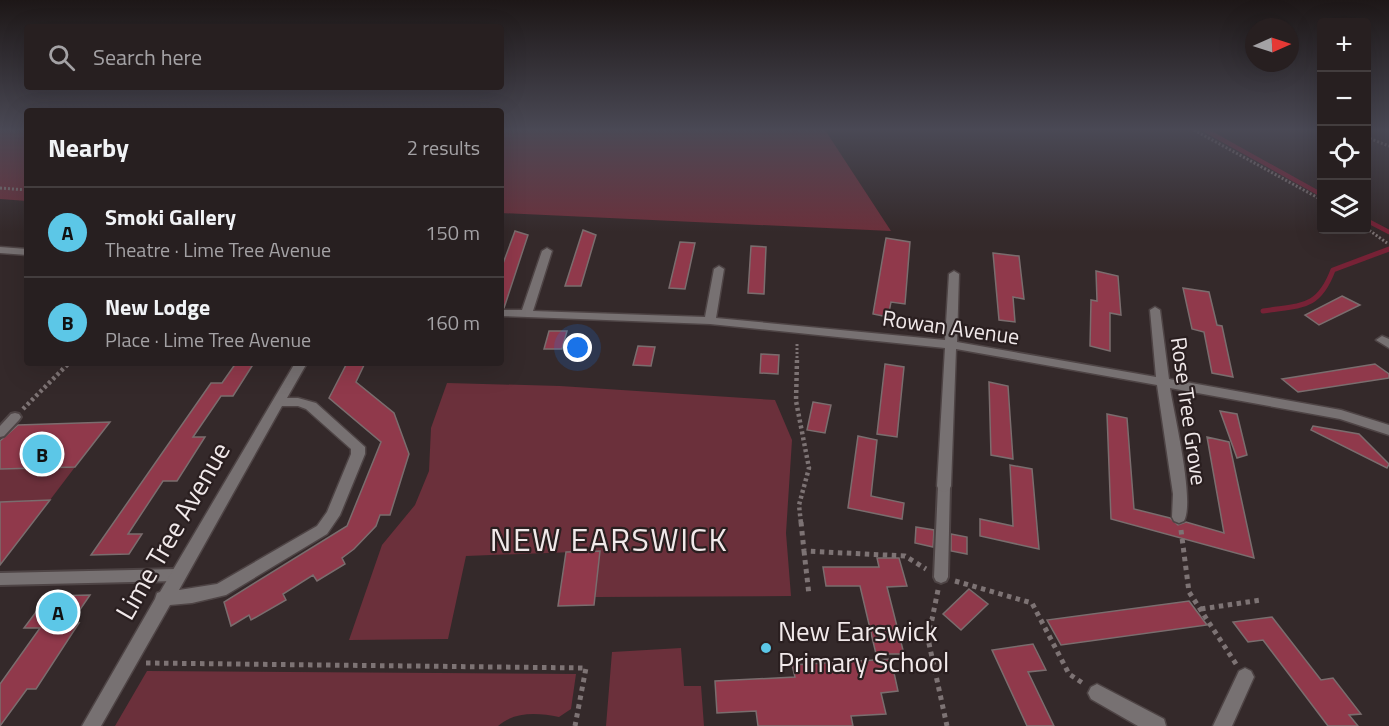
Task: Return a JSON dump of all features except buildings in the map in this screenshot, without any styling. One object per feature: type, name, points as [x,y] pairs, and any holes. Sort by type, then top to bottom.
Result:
[{"type":"street","points":[[0,250],[24,252]]},
{"type":"street","points":[[527,313],[547,251]]},
{"type":"street","points":[[710,321],[719,269]]},
{"type":"street","points":[[944,486],[954,274]]},
{"type":"street","name":"Rose Tree Grove","points":[[1155,310],[1163,383],[1180,494],[1179,517]]},
{"type":"street","name":"Rowan Avenue","points":[[504,313],[710,321],[951,344],[1341,415],[1389,430]]},
{"type":"street","name":"Lime Tree Avenue","points":[[91,726],[299,366]]},
{"type":"street","points":[[163,598],[192,596],[220,590],[322,530],[330,520],[358,454],[357,447],[311,406],[298,402],[279,402]]},
{"type":"street","points":[[1222,726],[1245,677]]},
{"type":"street","points":[[1098,693],[1157,726]]},
{"type":"lane","points":[[0,433],[15,417]]},
{"type":"lane","points":[[941,577],[944,486]]},
{"type":"lane","points":[[0,579],[177,575]]},
{"type":"path","points":[[1256,164],[1317,197]]},
{"type":"path","points":[[0,188],[24,190]]},
{"type":"path","points":[[1371,232],[1388,244]]},
{"type":"path","points":[[798,328],[796,401],[809,468],[799,505],[809,596]]},
{"type":"path","points":[[15,417],[66,366]]},
{"type":"path","points":[[1179,517],[1189,592],[1245,677]]},
{"type":"path","points":[[804,551],[905,556],[941,577],[1032,603],[1070,674],[1098,693]]},
{"type":"path","points":[[941,577],[928,639],[947,726]]},
{"type":"path","points":[[1201,609],[1261,600]]},
{"type":"path","points":[[127,663],[586,669],[574,726]]},
{"type":"shaded area","points":[[0,164],[24,164],[24,201],[0,199]]},
{"type":"shaded area","points":[[504,164],[847,164],[891,231],[504,213]]},
{"type":"shaded area","points":[[447,383],[560,386],[775,400],[792,440],[786,533],[791,596],[595,597],[600,551],[466,556],[448,639],[349,640],[382,545],[415,505],[429,471],[431,428]]},
{"type":"shaded area","points":[[75,467],[50,500],[0,502],[0,469]]},
{"type":"shaded area","points":[[681,648],[684,686],[701,686],[704,726],[606,726],[612,652]]},
{"type":"shaded area","points":[[147,671],[576,674],[571,709],[559,717],[527,714],[512,718],[498,726],[115,726]]},
{"type":"waterway","points":[[1266,164],[1317,192]]},
{"type":"waterway","points":[[1371,223],[1389,232]]},
{"type":"waterway","points":[[1263,311],[1306,303],[1321,292],[1333,270],[1389,249]]},
{"type":"place","name":"New Lodge","points":[[42,454]]},
{"type":"place","name":"Smoki Gallery","points":[[58,612]]},
{"type":"place","name":"New Earswick Primary School","points":[[766,648]]},
{"type":"district","name":"NEW EARSWICK","points":[[609,540]]}]
